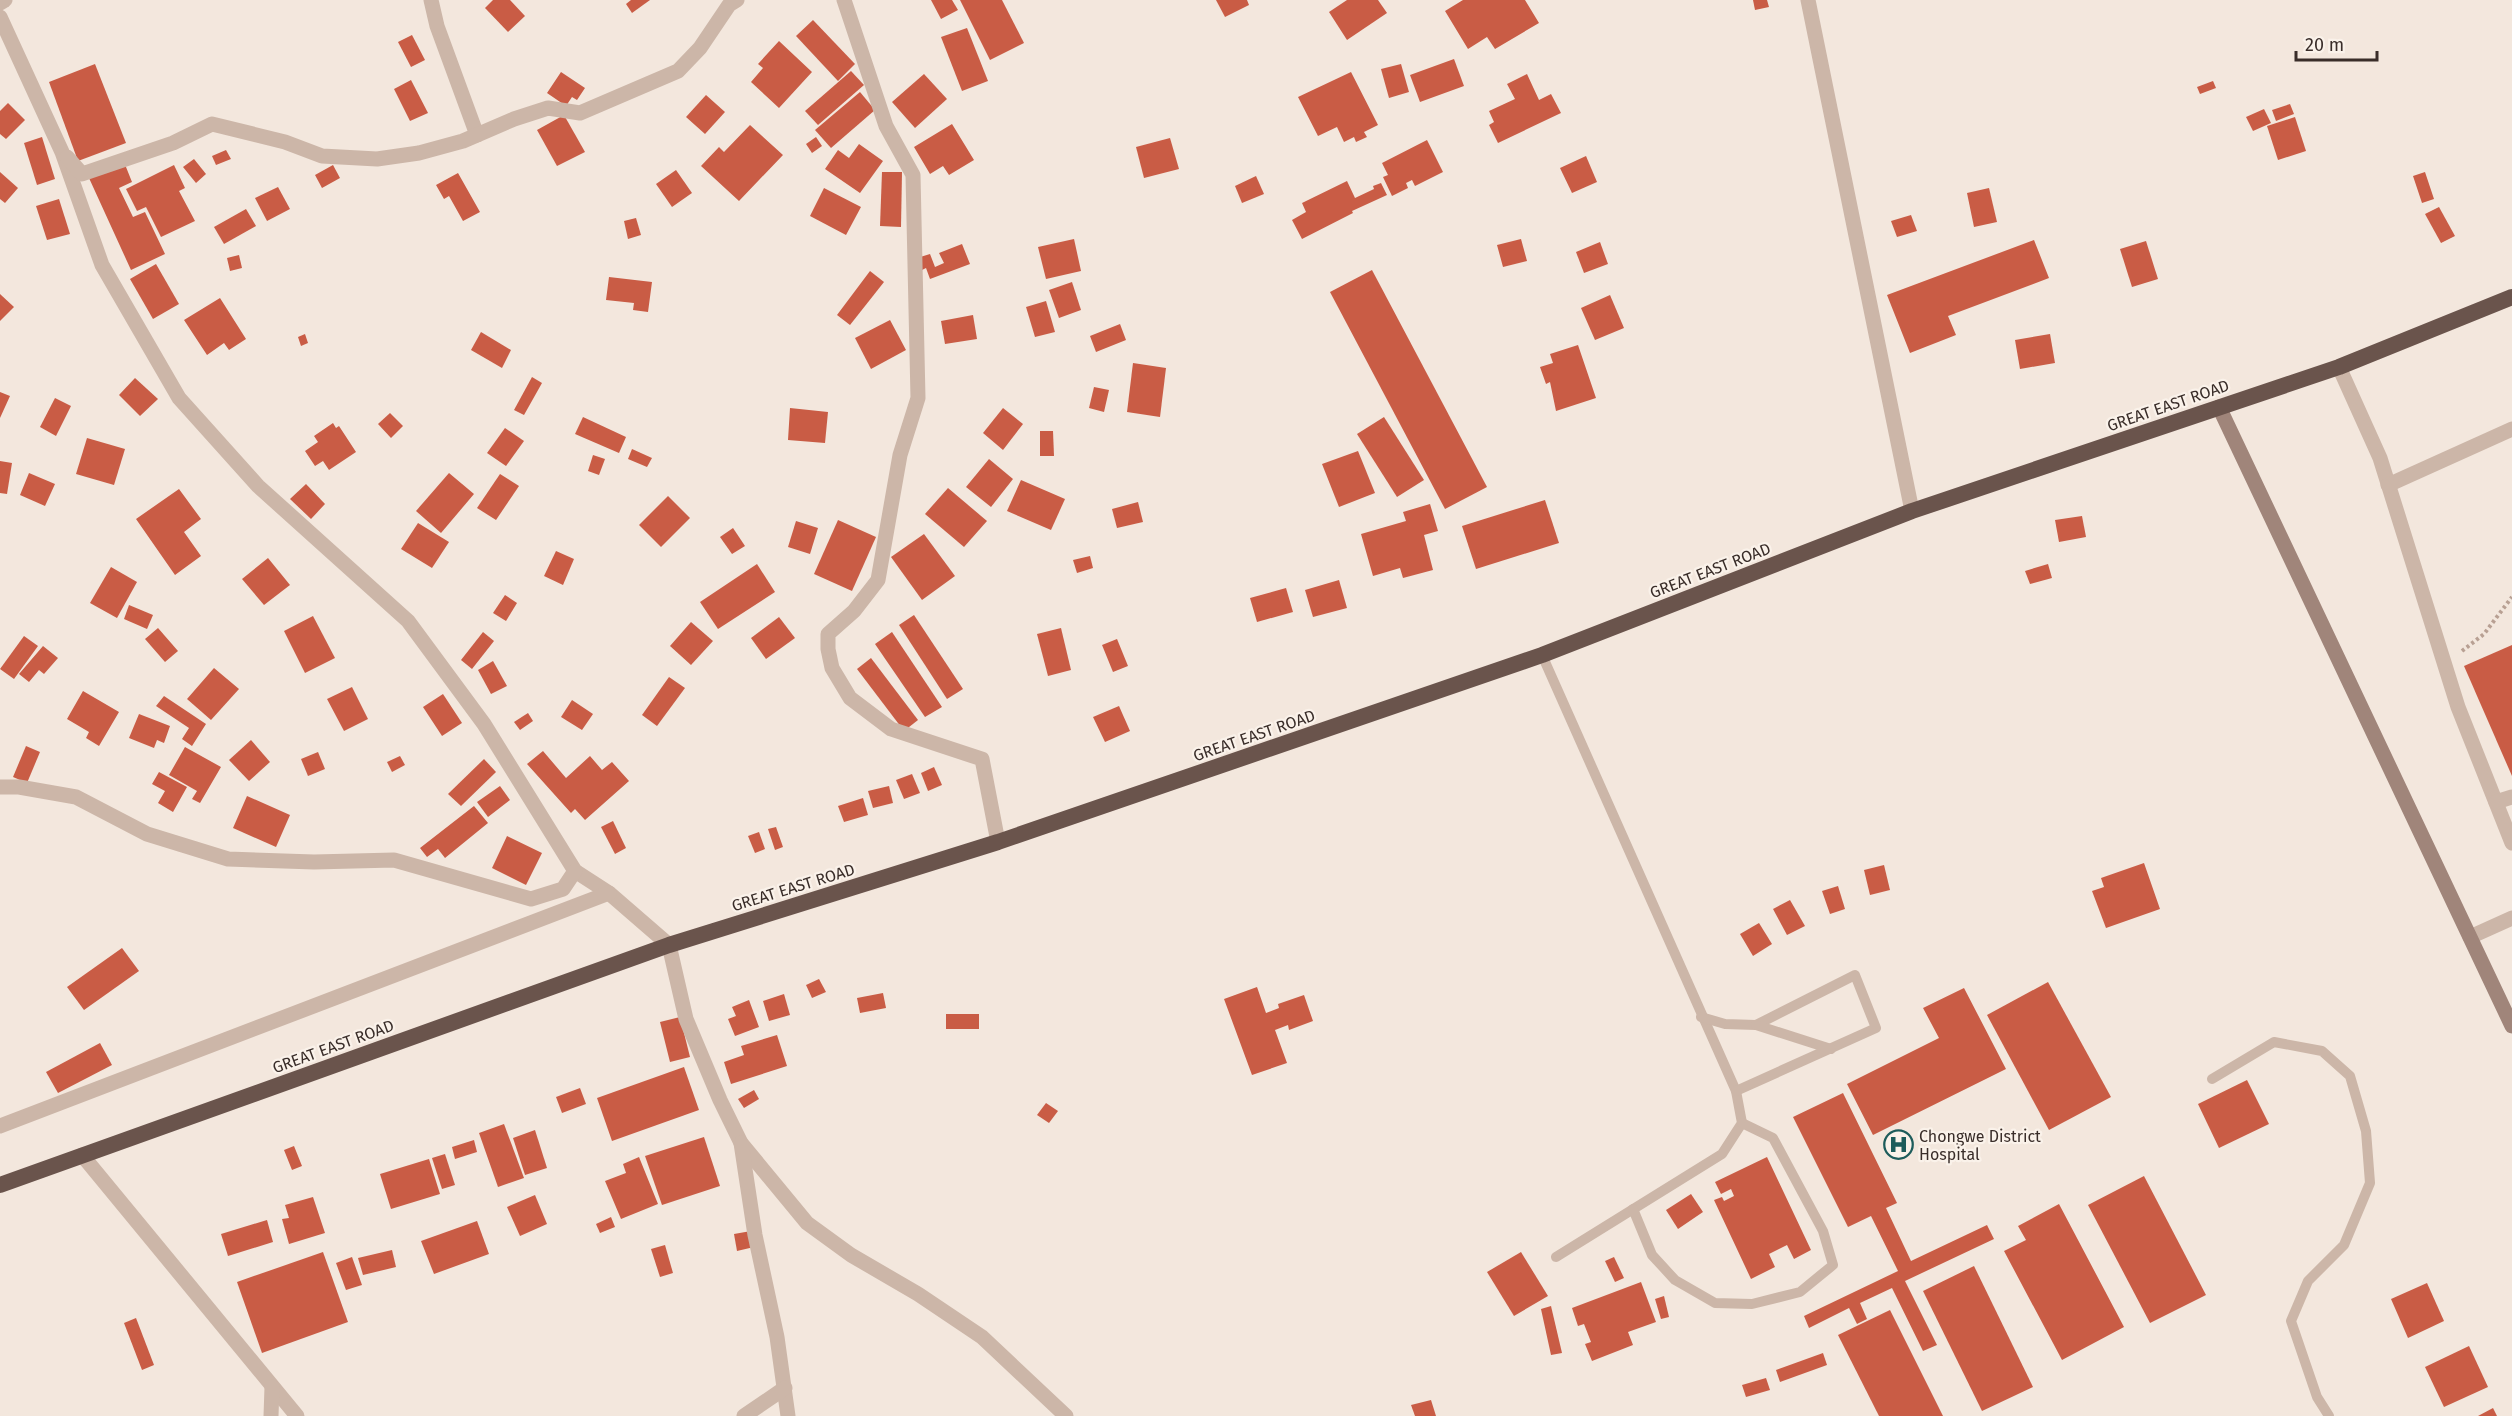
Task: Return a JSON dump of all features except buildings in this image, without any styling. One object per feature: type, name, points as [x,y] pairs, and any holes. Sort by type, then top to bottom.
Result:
[{"type":"highway","name":"GREAT EAST ROAD","points":[[0,1185],[669,945],[998,842],[1542,655],[1912,511],[2339,367],[2512,297]]},
{"type":"main road","points":[[2219,407],[2512,1026]]},
{"type":"street","points":[[0,3],[5,0]]},
{"type":"street","points":[[431,0],[437,26],[477,135]]},
{"type":"street","points":[[62,152],[82,174],[173,144],[212,124],[285,142],[322,156],[377,159],[419,153],[477,135],[548,108],[580,113],[678,71],[699,48],[729,5],[737,0]]},
{"type":"street","points":[[844,0],[885,126],[912,175],[918,398],[900,455],[878,580],[854,611],[828,634],[828,649],[832,668],[850,698],[891,729],[982,759],[998,842]]},
{"type":"street","points":[[1808,0],[1912,511]]},
{"type":"street","points":[[0,17],[62,152],[102,265],[179,398],[258,486],[408,621],[484,724],[574,871],[609,893],[669,945],[686,1019],[741,1143],[807,1223],[851,1255],[918,1294],[981,1337],[1066,1416]]},
{"type":"street","points":[[2339,367],[2380,458],[2458,707],[2512,843]]},
{"type":"street","points":[[2388,486],[2512,429]]},
{"type":"street","points":[[0,787],[19,787],[76,797],[147,834],[228,859],[314,862],[394,860],[531,899],[562,889],[574,871]]},
{"type":"street","points":[[2496,802],[2512,797]]},
{"type":"street","points":[[0,1125],[609,893]]},
{"type":"street","points":[[2470,937],[2512,918]]},
{"type":"street","points":[[741,1143],[755,1235],[777,1337],[788,1416]]},
{"type":"street","points":[[82,1155],[297,1416]]},
{"type":"street","points":[[271,1416],[272,1387]]},
{"type":"street","points":[[744,1416],[785,1388]]},
{"type":"lane","points":[[1542,655],[1701,1017],[1736,1091],[1742,1123],[1722,1154],[1556,1257]]},
{"type":"lane","points":[[1736,1091],[1876,1028],[1855,975],[1756,1025]]},
{"type":"lane","points":[[1701,1017],[1725,1024],[1756,1025],[1831,1049]]},
{"type":"lane","points":[[2212,1079],[2274,1042],[2322,1051],[2350,1076],[2366,1131],[2370,1183],[2344,1245],[2308,1281],[2291,1321],[2317,1397],[2329,1416]]},
{"type":"lane","points":[[1633,1209],[1652,1255],[1675,1280],[1714,1303],[1752,1304],[1800,1292],[1833,1265],[1823,1231],[1773,1138],[1742,1123]]},
{"type":"path","points":[[2445,665],[2484,633],[2512,597]]},
{"type":"place","name":"Chongwe District Hospital","points":[[1898,1145]]}]
